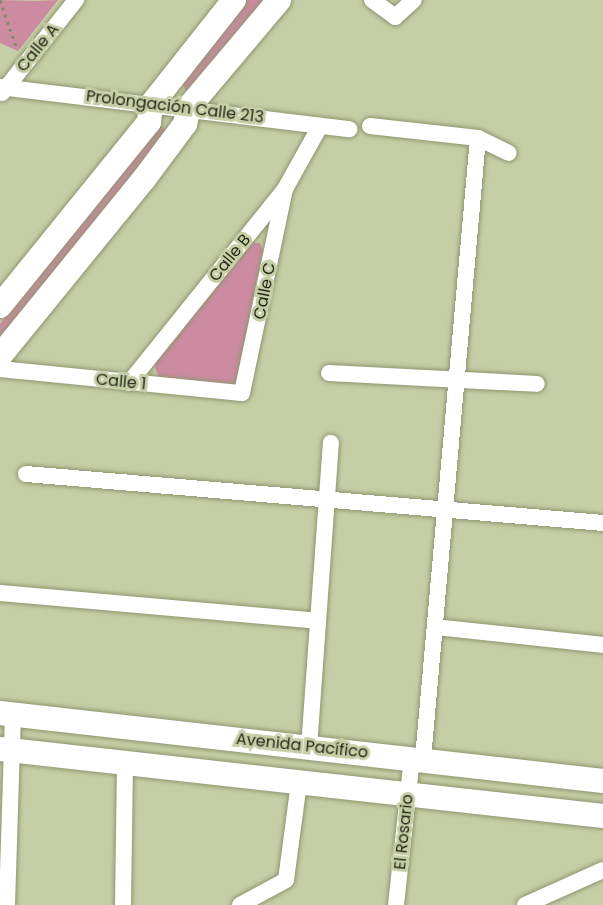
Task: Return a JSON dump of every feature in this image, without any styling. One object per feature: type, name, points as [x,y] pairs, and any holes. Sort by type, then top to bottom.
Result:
[{"type":"street","name":"Calle A","points":[[2,90],[76,0]]},
{"type":"street","points":[[0,306],[148,122],[151,105],[234,0]]},
{"type":"street","points":[[0,356],[144,179],[185,124],[189,107],[279,0]]},
{"type":"street","points":[[372,0],[395,17],[414,0]]},
{"type":"street","name":"Prolongación Calle 213","points":[[2,90],[189,107],[349,129]]},
{"type":"street","name":"Calle B","points":[[129,383],[285,189],[320,126]]},
{"type":"street","points":[[370,126],[478,138],[508,153]]},
{"type":"street","name":"El Rosario","points":[[396,905],[408,795],[418,759],[435,627],[478,138]]},
{"type":"street","name":"Calle C","points":[[242,393],[285,189]]},
{"type":"street","name":"Calle 1","points":[[0,369],[242,393]]},
{"type":"street","points":[[328,373],[537,384]]},
{"type":"street","points":[[309,748],[331,443]]},
{"type":"street","points":[[26,474],[603,523]]},
{"type":"street","points":[[0,593],[318,621]]},
{"type":"street","points":[[435,627],[603,645]]},
{"type":"street","points":[[6,713],[7,905]]},
{"type":"street","name":"Avenida Pacífico","points":[[6,713],[603,781]]},
{"type":"street","points":[[6,749],[603,816]]},
{"type":"street","points":[[123,905],[125,763]]},
{"type":"street","points":[[240,905],[286,880],[299,782]]},
{"type":"street","points":[[525,905],[603,870]]},
{"type":"path","points":[[0,0],[18,50]]},
{"type":"shaded area","points":[[0,0],[58,0],[18,51],[0,43]]},
{"type":"shaded area","points":[[247,0],[263,0],[186,92],[182,81]]},
{"type":"shaded area","points":[[158,123],[168,132],[0,342],[0,324]]},
{"type":"shaded area","points":[[251,243],[260,243],[263,250],[236,384],[159,379],[154,364]]}]
